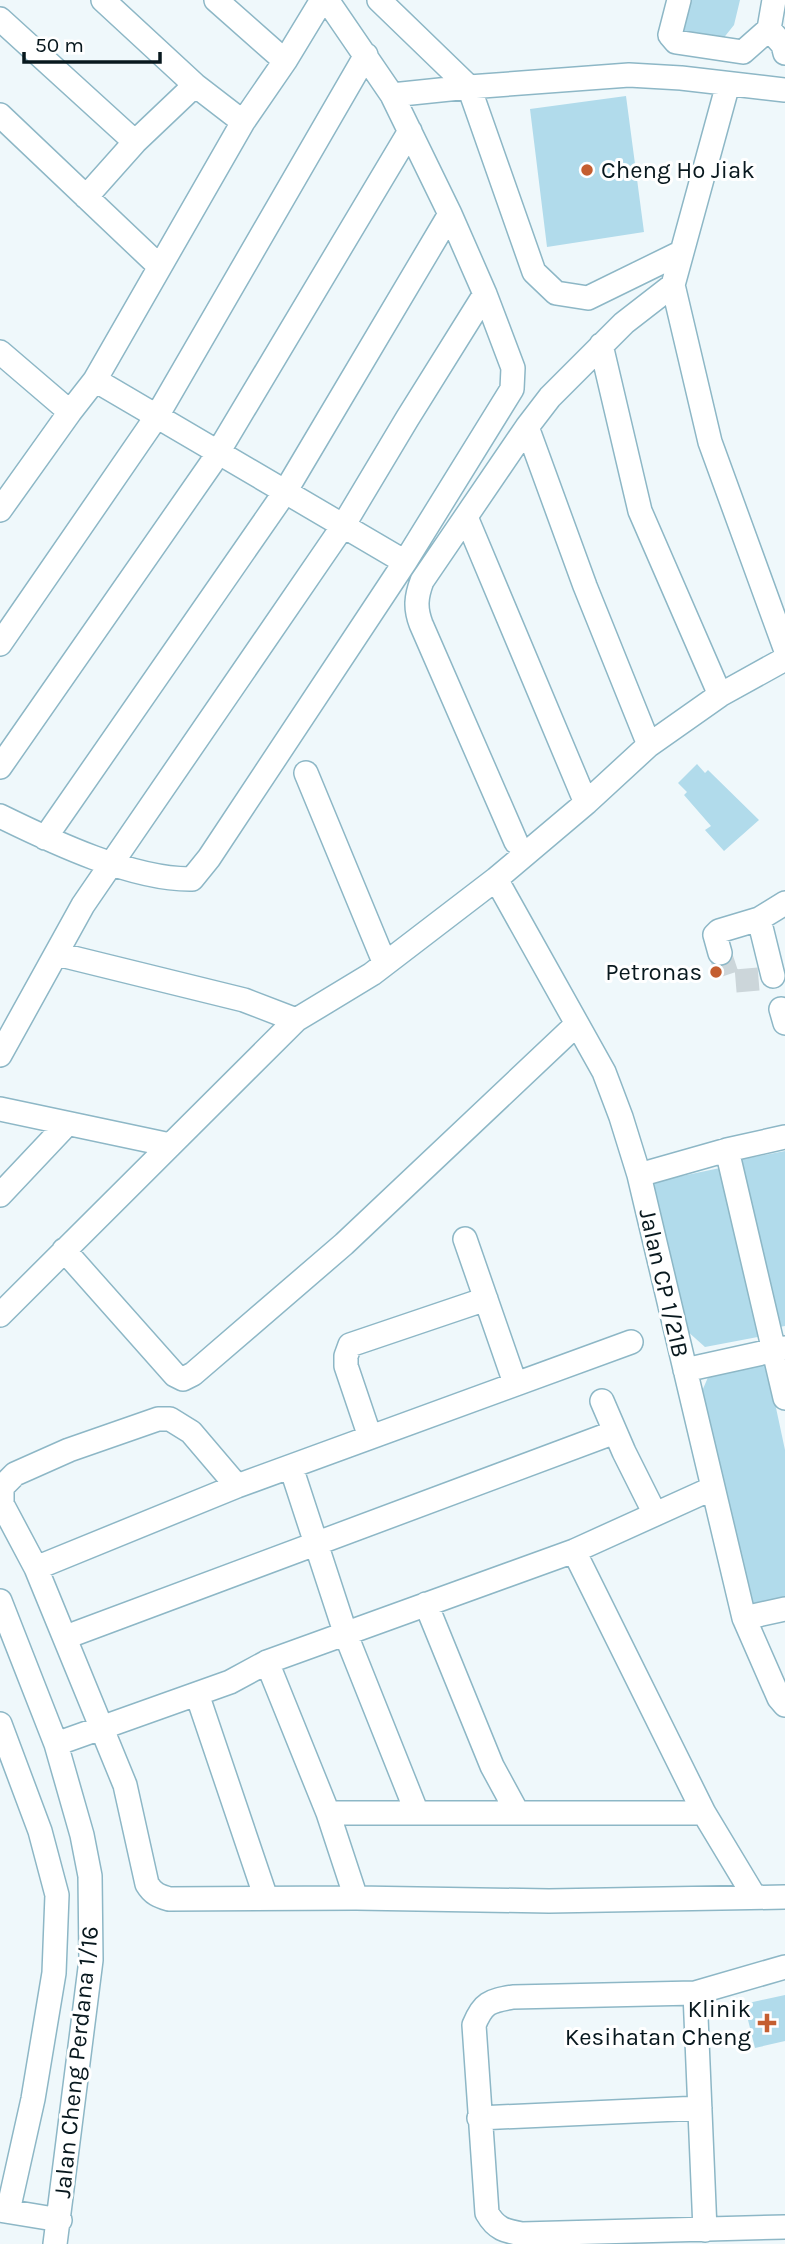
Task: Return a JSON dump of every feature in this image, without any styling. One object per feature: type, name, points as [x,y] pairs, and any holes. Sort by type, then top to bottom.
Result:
[{"type":"street","points":[[103,0],[195,85],[243,122]]},
{"type":"street","points":[[216,0],[285,61]]},
{"type":"street","points":[[0,510],[95,380],[243,122],[325,0],[392,95],[450,214],[485,294],[513,368],[512,389],[405,562],[209,858],[192,879],[176,880],[112,863],[45,838],[0,816]]},
{"type":"street","points":[[379,0],[469,87],[534,272],[556,293],[588,298],[682,252]]},
{"type":"street","points":[[679,0],[670,35],[676,42],[743,52],[769,29],[774,0]]},
{"type":"street","points":[[0,19],[135,142]]},
{"type":"street","points":[[769,29],[783,45],[785,53]]},
{"type":"street","points":[[0,644],[157,416],[366,55]]},
{"type":"street","points":[[392,95],[629,75],[785,90]]},
{"type":"street","points":[[728,84],[673,285],[710,442],[785,648]]},
{"type":"street","points":[[86,197],[135,142],[195,85]]},
{"type":"street","points":[[0,115],[159,266]]},
{"type":"street","points":[[0,766],[218,452],[410,131]]},
{"type":"street","points":[[45,838],[285,492],[450,214]]},
{"type":"street","points":[[516,842],[416,611],[417,596],[422,581],[550,397],[601,345],[673,285]]},
{"type":"street","points":[[0,1055],[83,905],[230,695],[343,526],[485,294]]},
{"type":"street","points":[[601,345],[640,511],[720,695]]},
{"type":"street","points":[[0,352],[70,412]]},
{"type":"street","points":[[95,380],[405,562]]},
{"type":"street","points":[[527,427],[585,586],[649,745]]},
{"type":"street","points":[[466,517],[586,803]]},
{"type":"street","points":[[0,1315],[296,1020],[372,974],[496,879],[586,803],[649,745],[720,695],[785,659]]},
{"type":"street","points":[[306,773],[385,964]]},
{"type":"street","name":"Jalan CP 1/21B","points":[[496,879],[604,1072],[621,1117],[639,1175],[744,1618],[779,1698],[785,1705]]},
{"type":"street","points":[[720,953],[715,935],[719,931],[759,919],[785,903]]},
{"type":"street","points":[[759,919],[772,977]]},
{"type":"street","points":[[57,954],[244,1000],[296,1020]]},
{"type":"street","points":[[64,1251],[175,1375],[183,1379],[193,1374],[344,1244],[577,1024]]},
{"type":"street","points":[[0,1109],[170,1145]]},
{"type":"street","points":[[0,1195],[66,1124]]},
{"type":"street","points":[[639,1175],[785,1136]]},
{"type":"street","points":[[727,1150],[780,1350],[785,1398]]},
{"type":"street","points":[[465,1239],[515,1383]]},
{"type":"street","points":[[370,1437],[345,1366],[345,1356],[350,1345],[486,1299]]},
{"type":"street","points":[[36,1568],[237,1486],[631,1342]]},
{"type":"street","points":[[685,1370],[780,1350]]},
{"type":"street","points":[[602,1401],[655,1514]]},
{"type":"street","points":[[237,1486],[191,1432],[170,1419],[158,1419],[69,1450],[15,1474],[2,1487],[2,1504],[36,1568],[125,1785],[144,1876],[151,1892],[169,1899],[549,1901],[785,1897]]},
{"type":"street","points":[[66,1637],[615,1432]]},
{"type":"street","points":[[290,1467],[346,1635],[417,1814]]},
{"type":"street","points":[[56,1744],[230,1682],[267,1662],[574,1552],[713,1488]]},
{"type":"street","points":[[574,1552],[704,1813],[754,1896]]},
{"type":"street","name":"Jalan Cheng Perdana 1/16","points":[[0,1601],[56,1744],[82,1835],[89,1876],[91,1960],[55,2244]]},
{"type":"street","points":[[426,1604],[492,1766],[517,1812]]},
{"type":"street","points":[[744,1618],[785,1609]]},
{"type":"street","points":[[267,1662],[328,1813],[356,1898]]},
{"type":"street","points":[[197,1694],[266,1898]]},
{"type":"street","points":[[0,1724],[40,1831],[57,1895],[52,1986],[33,2099],[4,2211],[60,2220]]},
{"type":"street","points":[[328,1813],[704,1813]]},
{"type":"street","points":[[785,1968],[695,1993],[513,1997],[493,2000],[481,2009],[474,2025],[487,2213],[493,2223],[503,2231],[522,2234],[785,2227]]},
{"type":"street","points":[[695,1993],[705,2230]]},
{"type":"street","points":[[479,2118],[700,2108]]},
{"type":"building","points":[[678,0],[740,0],[734,25],[722,40],[670,33]]},
{"type":"building","name":"Cheng Ho Jiak","points":[[626,96],[644,232],[547,247],[530,109]]},
{"type":"building","points":[[697,764],[705,773],[708,770],[759,820],[724,851],[705,830],[711,826],[684,795],[687,792],[678,783]]},
{"type":"building","points":[[785,1151],[785,1326],[779,1327],[738,1160]]},
{"type":"building","points":[[720,1168],[763,1336],[705,1347],[686,1330],[653,1182]]},
{"type":"building","points":[[766,1361],[785,1450],[785,1598],[750,1605],[699,1398],[709,1375]]},
{"type":"building","name":"Klinik Kesihatan Cheng","points":[[785,1995],[785,2041],[755,2048],[744,2004]]},
{"type":"tunnel","points":[[720,953],[728,977],[735,981],[759,979]]},
{"type":"place","name":"Cheng Ho Jiak","points":[[587,170]]},
{"type":"place","name":"Petronas","points":[[716,972]]},
{"type":"place","name":"Klinik Kesihatan Cheng","points":[[767,2023]]}]
